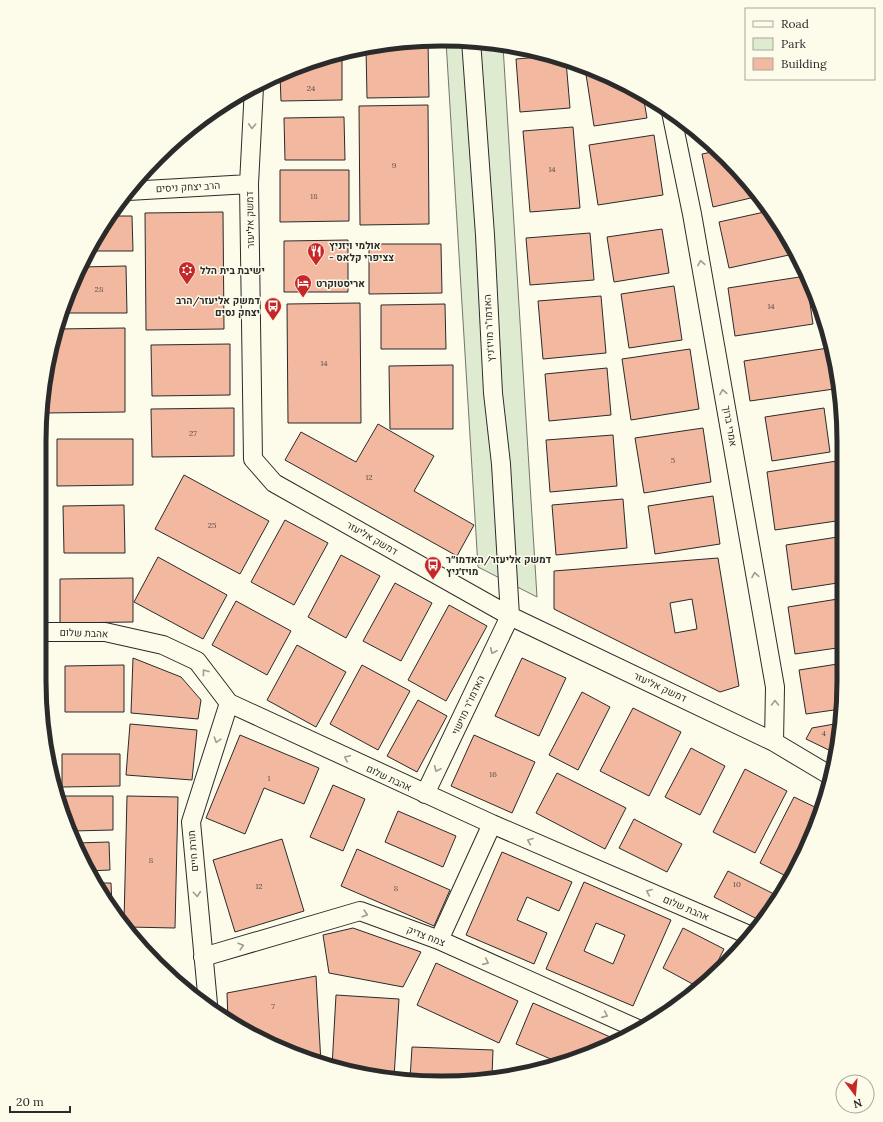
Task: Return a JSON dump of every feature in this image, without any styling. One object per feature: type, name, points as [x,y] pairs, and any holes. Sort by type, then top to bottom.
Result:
[{"type":"street","name":"האדמו\"ר מויז'ניץ","points":[[472,47],[485,235],[493,393],[501,464],[510,616]]},
{"type":"street","name":"דמשק אליעזר","points":[[254,94],[249,184],[253,459],[274,483],[510,616],[774,742],[826,773]]},
{"type":"street","name":"אמרי ברוך","points":[[673,122],[692,214],[775,686],[774,742]]},
{"type":"street","name":"הרב יצחק ניסים","points":[[136,191],[249,184]]},
{"type":"street","name":"האדמו\"ר מוישוי","points":[[425,794],[510,616]]},
{"type":"street","name":"אהבת שלום","points":[[46,632],[105,632],[163,645],[197,661],[229,703],[492,824],[745,933]]},
{"type":"street","name":"תורת חיים","points":[[207,999],[191,822],[229,703]]},
{"type":"street","points":[[439,940],[492,824]]},
{"type":"street","name":"צמח צדיק","points":[[203,957],[360,911],[439,940],[632,1027]]},
{"type":"green space","points":[[446,46],[503,51],[537,597],[478,567]]},
{"type":"building","points":[[428,47],[429,97],[367,98],[366,54],[390,49]]},
{"type":"building","points":[[536,57],[566,66],[570,108],[520,112],[516,59]]},
{"type":"building","points":[[342,58],[342,100],[281,101],[280,81],[314,67]]},
{"type":"building","points":[[586,73],[644,102],[647,118],[594,126]]},
{"type":"building","points":[[428,105],[429,224],[360,225],[359,106]]},
{"type":"building","points":[[344,117],[345,160],[285,160],[284,118]]},
{"type":"building","points":[[573,127],[580,208],[530,212],[523,131]]},
{"type":"building","points":[[654,135],[663,195],[598,205],[589,145]]},
{"type":"building","points":[[711,152],[739,181],[752,198],[713,207],[702,154]]},
{"type":"building","points":[[280,170],[349,170],[349,221],[280,222]]},
{"type":"building","points":[[223,212],[224,329],[146,330],[145,213]]},
{"type":"building","points":[[763,212],[784,244],[789,255],[729,268],[719,222]]},
{"type":"building","points":[[117,216],[132,216],[133,251],[95,251]]},
{"type":"building","points":[[662,229],[669,273],[614,282],[607,237]]},
{"type":"building","points":[[590,233],[594,280],[530,285],[526,238]]},
{"type":"building","name":"אולמי ויזניץ - צציפרי קלאס","points":[[348,240],[348,292],[284,292],[284,241]]},
{"type":"building","points":[[369,244],[441,244],[442,293],[369,294]]},
{"type":"building","points":[[126,266],[127,313],[67,313],[87,267]]},
{"type":"building","points":[[801,277],[809,295],[813,324],[735,336],[728,288]]},
{"type":"building","points":[[674,286],[682,340],[629,348],[621,294]]},
{"type":"building","points":[[601,296],[606,353],[543,359],[538,301]]},
{"type":"building","points":[[360,303],[361,423],[288,423],[287,304]]},
{"type":"building","points":[[445,304],[446,349],[381,349],[381,305]]},
{"type":"building","points":[[125,328],[125,412],[47,413],[49,390],[62,329]]},
{"type":"building","points":[[230,344],[230,395],[152,396],[151,345]]},
{"type":"building","points":[[826,348],[834,389],[750,401],[744,361]]},
{"type":"building","points":[[690,349],[699,409],[631,420],[622,359]]},
{"type":"building","points":[[453,365],[453,429],[390,429],[389,366]]},
{"type":"building","points":[[607,368],[611,415],[549,421],[545,374]]},
{"type":"building","points":[[234,408],[234,456],[152,457],[151,409]]},
{"type":"building","points":[[824,408],[830,452],[772,461],[765,417]]},
{"type":"building","points":[[378,424],[434,456],[414,491],[474,525],[457,556],[285,460],[301,432],[356,462]]},
{"type":"building","points":[[703,428],[711,482],[644,493],[635,438]]},
{"type":"building","points":[[613,435],[617,486],[550,492],[546,440]]},
{"type":"building","points":[[57,439],[133,439],[133,485],[57,486]]},
{"type":"building","points":[[837,461],[837,521],[775,530],[767,472]]},
{"type":"building","points":[[184,475],[269,521],[240,574],[155,529]]},
{"type":"building","points":[[713,496],[720,544],[655,554],[648,506]]},
{"type":"building","points":[[623,499],[627,548],[556,555],[552,505]]},
{"type":"building","points":[[124,505],[125,553],[64,553],[63,506]]},
{"type":"building","points":[[285,520],[328,543],[294,605],[251,582]]},
{"type":"building","points":[[837,537],[837,583],[792,590],[786,545]]},
{"type":"building","points":[[341,555],[380,576],[346,638],[308,617]]},
{"type":"building","points":[[158,557],[227,595],[203,639],[134,602]]},
{"type":"building","points":[[718,558],[739,686],[720,692],[554,609],[554,571]],"holes":[[[692,599],[697,629],[675,633],[670,603]]]},
{"type":"building","points":[[133,578],[133,622],[60,623],[60,579]]},
{"type":"building","points":[[395,583],[432,603],[401,661],[363,641]]},
{"type":"building","points":[[837,599],[837,648],[795,654],[788,607]]},
{"type":"building","points":[[236,601],[291,631],[267,675],[212,645]]},
{"type":"building","points":[[449,605],[487,626],[446,701],[408,680]]},
{"type":"building","points":[[297,645],[346,672],[316,727],[267,700]]},
{"type":"building","points":[[133,658],[181,677],[201,700],[198,719],[131,713]]},
{"type":"building","points":[[522,658],[566,678],[539,736],[495,716]]},
{"type":"building","points":[[837,664],[836,710],[806,714],[799,670]]},
{"type":"building","points":[[124,665],[124,712],[65,712],[65,666]]},
{"type":"building","points":[[362,665],[410,691],[378,750],[330,724]]},
{"type":"building","points":[[582,692],[610,707],[578,770],[549,755]]},
{"type":"building","points":[[418,700],[447,716],[417,772],[387,756]]},
{"type":"building","points":[[633,708],[681,732],[649,796],[600,771]]},
{"type":"building","points":[[130,724],[197,730],[192,780],[126,775]]},
{"type":"building","points":[[835,724],[830,751],[806,739],[812,728]]},
{"type":"building","points":[[240,735],[319,768],[304,804],[264,788],[245,834],[206,818]]},
{"type":"building","points":[[474,735],[535,762],[512,813],[451,786]]},
{"type":"building","points":[[691,748],[725,766],[700,815],[665,797]]},
{"type":"building","points":[[62,754],[120,754],[120,786],[62,787]]},
{"type":"building","points":[[745,769],[787,791],[755,853],[713,832]]},
{"type":"building","points":[[557,773],[626,808],[605,849],[536,813]]},
{"type":"building","points":[[333,785],[365,799],[343,851],[310,837]]},
{"type":"building","points":[[63,796],[113,796],[113,830],[76,831]]},
{"type":"building","points":[[127,796],[178,797],[175,928],[133,927],[124,916]]},
{"type":"building","points":[[794,797],[816,808],[807,832],[785,876],[760,863]]},
{"type":"building","points":[[398,811],[456,836],[443,867],[385,842]]},
{"type":"building","points":[[634,819],[682,844],[667,872],[619,848]]},
{"type":"building","points":[[282,839],[304,911],[235,932],[213,860]]},
{"type":"building","points":[[109,842],[110,870],[95,871],[81,843]]},
{"type":"building","points":[[357,849],[450,890],[434,926],[341,886]]},
{"type":"building","points":[[502,852],[572,882],[559,911],[527,897],[517,920],[547,933],[534,964],[466,935]]},
{"type":"building","points":[[728,871],[774,894],[757,919],[714,897]]},
{"type":"building","points":[[584,882],[671,920],[633,1006],[546,969]],"holes":[[[596,923],[625,935],[613,964],[584,951]]]},
{"type":"building","points":[[102,883],[111,883],[112,898]]},
{"type":"building","points":[[353,928],[421,952],[403,987],[329,973],[323,935]]},
{"type":"building","points":[[683,928],[724,949],[716,964],[694,985],[663,968]]},
{"type":"building","points":[[436,963],[518,1001],[499,1043],[417,1005]]},
{"type":"building","points":[[316,976],[321,1057],[290,1046],[267,1035],[228,1013],[227,993]]},
{"type":"building","points":[[336,995],[399,999],[394,1073],[332,1061]]},
{"type":"building","points":[[533,1003],[611,1037],[593,1046],[553,1060],[516,1044]]},
{"type":"building","points":[[412,1047],[493,1050],[492,1073],[442,1076],[410,1075]]},
{"type":"place","name":"אולמי ויזניץ - צציפרי קלאס","points":[[316,266]]},
{"type":"place","name":"ישיבת בית הלל","points":[[187,285]]},
{"type":"place","name":"אריסטוקרט","points":[[303,298]]},
{"type":"place","name":"דמשק אליעזר/הרב יצחק נסים","points":[[273,321]]},
{"type":"place","name":"דמשק אליעזר/האדמו״ר מויז׳ניץ","points":[[433,580]]}]
